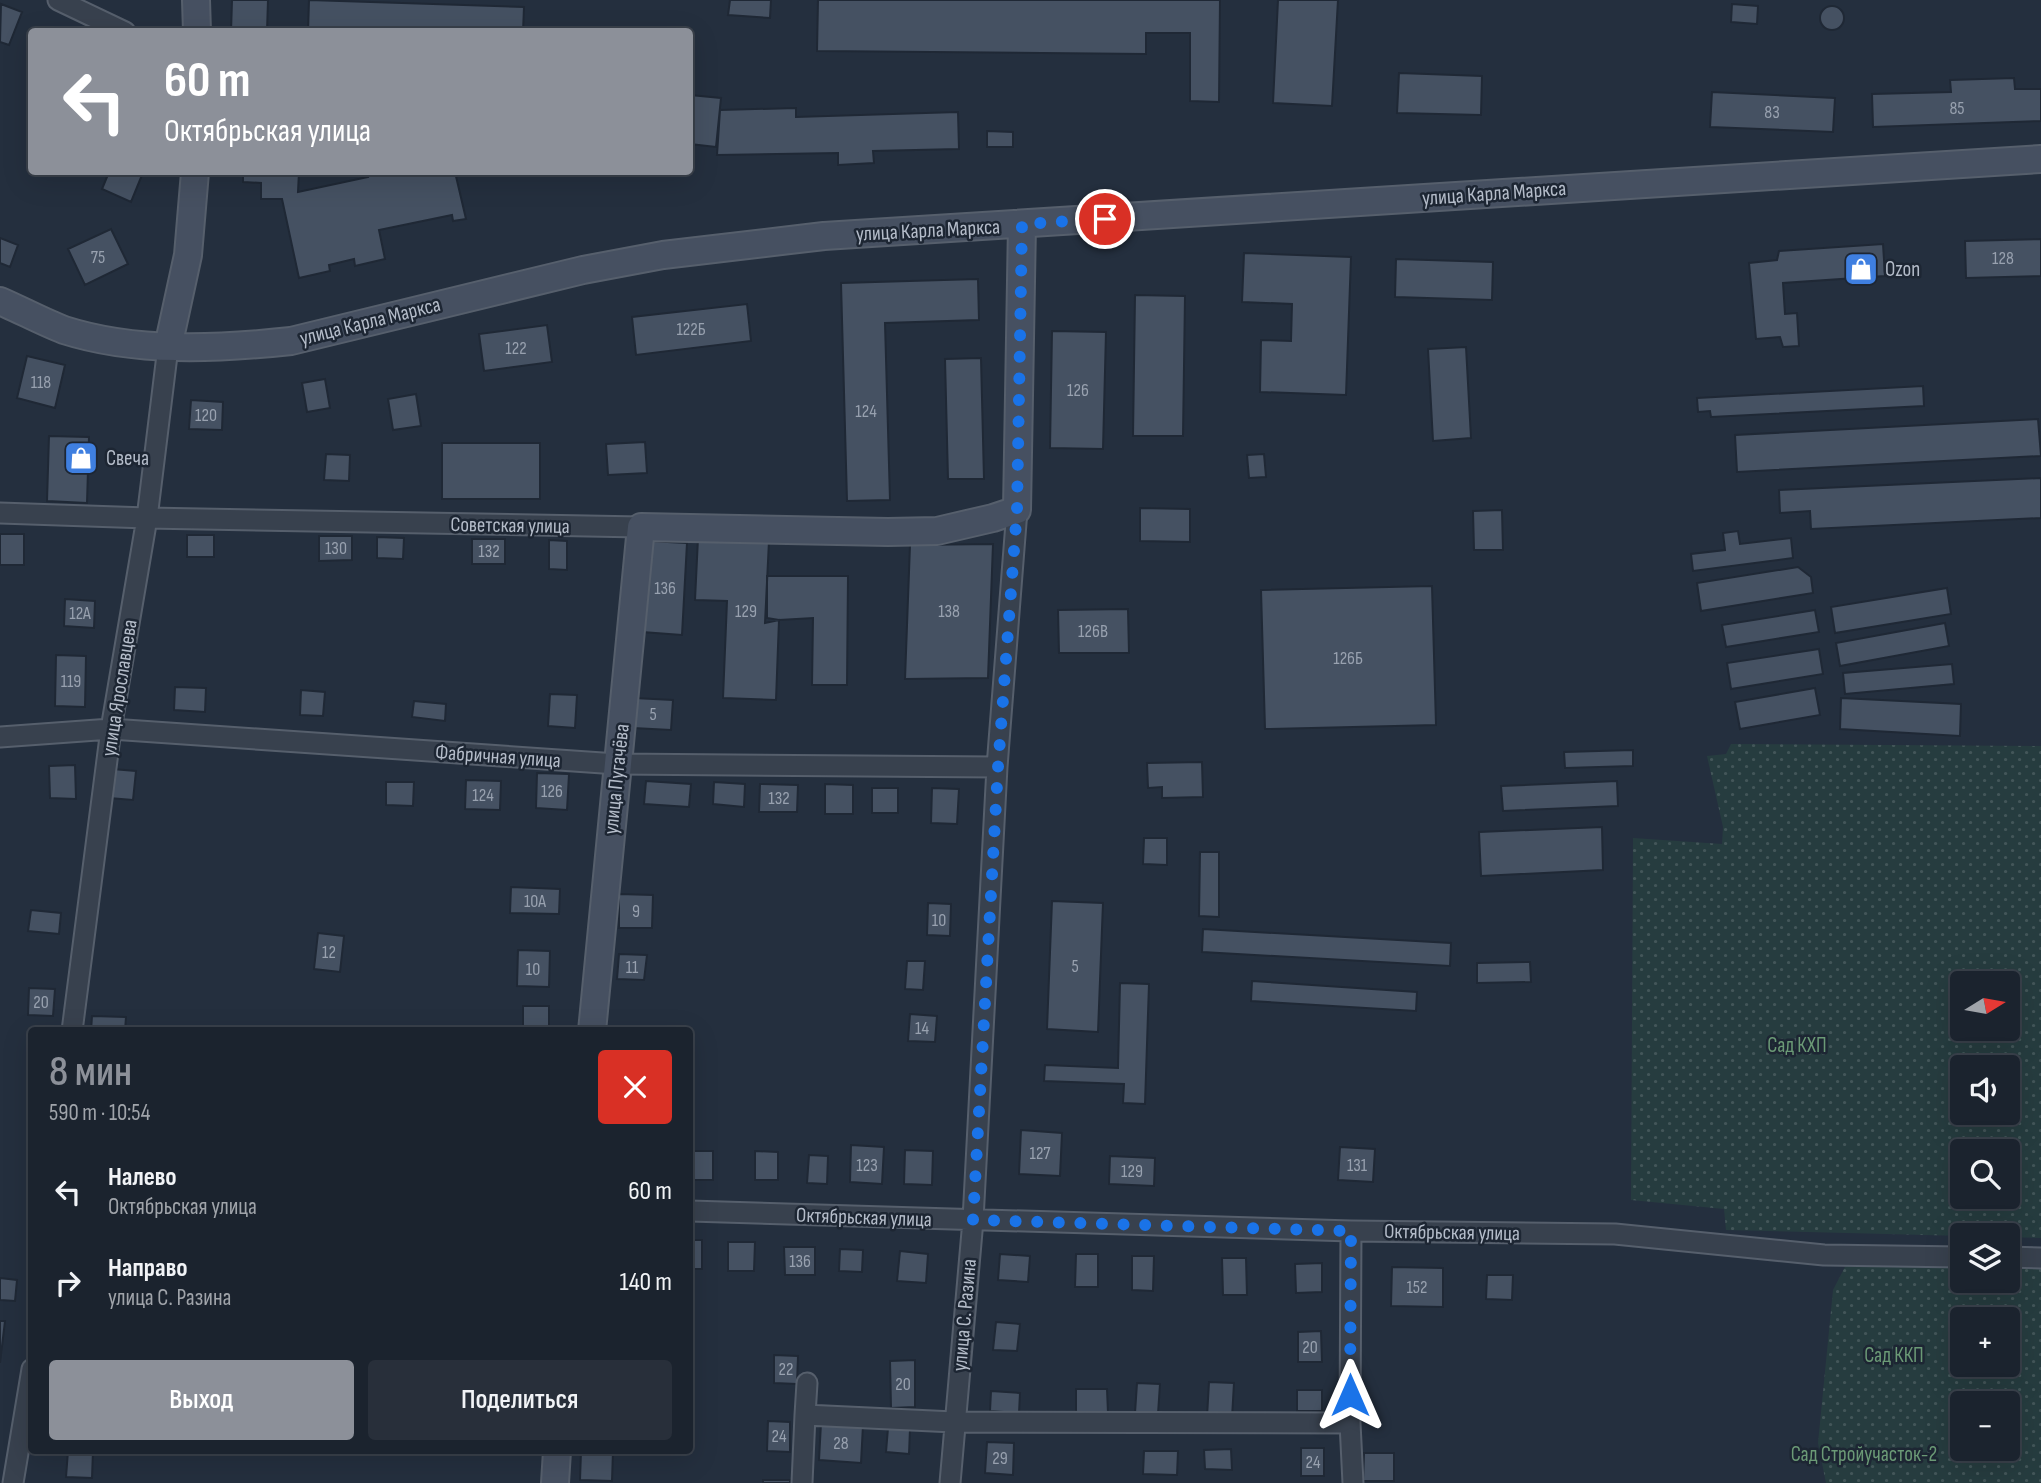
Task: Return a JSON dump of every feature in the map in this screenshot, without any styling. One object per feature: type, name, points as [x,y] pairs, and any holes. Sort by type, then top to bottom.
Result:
[{"type":"street","points":[[58,0],[117,28]]},
{"type":"street","points":[[196,0],[197,28]]},
{"type":"street","name":"улица Карла Маркса","points":[[0,301],[64,330],[121,342],[168,346],[244,346],[291,341],[507,287],[663,255],[824,236],[2041,159]]},
{"type":"street","points":[[168,346],[188,255],[195,175]]},
{"type":"street","name":"улица С. Разина","points":[[950,1483],[973,1220],[998,767],[1017,510],[1022,224]]},
{"type":"street","name":"улица Ярославцева","points":[[73,1027],[111,729],[147,518],[168,346]]},
{"type":"street","name":"Советская улица","points":[[0,513],[888,532],[937,531],[1017,510]]},
{"type":"street","name":"улица Пугачёва","points":[[592,1027],[641,527]]},
{"type":"street","name":"Фабричная улица","points":[[0,737],[111,729],[618,764],[998,767]]},
{"type":"street","name":"Октябрьская улица","points":[[693,1211],[1351,1231],[1615,1234],[1824,1255],[1950,1256]]},
{"type":"street","points":[[1351,1231],[1350,1423],[1353,1483]]},
{"type":"street","points":[[2020,1257],[2041,1258]]},
{"type":"street","points":[[802,1483],[807,1383]]},
{"type":"street","points":[[13,1483],[28,1393]]},
{"type":"street","points":[[805,1415],[954,1422],[1350,1423]]},
{"type":"street","points":[[555,1483],[557,1454]]},
{"type":"green space","name":"Сад КХП","points":[[1731,744],[2041,746],[2041,1238],[2020,1237],[2020,1223],[1950,1223],[1950,1236],[1726,1230],[1724,1209],[1631,1200],[1633,838],[1722,844],[1723,827],[1707,756],[1726,754]]},
{"type":"green space","name":"Сад ККП","points":[[1847,1263],[1950,1264],[1950,1293],[2020,1293],[2020,1264],[2041,1264],[2041,1483],[1826,1483],[1818,1443],[1833,1290]]},
{"type":"building","points":[[232,0],[268,0],[267,28],[231,28]]},
{"type":"building","points":[[309,0],[524,7],[523,28],[308,28]]},
{"type":"building","points":[[730,0],[771,0],[770,18],[728,15]]},
{"type":"building","points":[[818,0],[1220,0],[1219,102],[1190,101],[1190,33],[1146,33],[1146,54],[817,51]]},
{"type":"building","points":[[1278,0],[1338,0],[1332,106],[1273,103]]},
{"type":"building","points":[[1,4],[22,12],[9,45],[0,42]]},
{"type":"building","points":[[1732,4],[1758,6],[1757,24],[1731,22]]},
{"type":"building","points":[[1832,6],[1841,9],[1844,18],[1841,27],[1832,30],[1823,27],[1820,18],[1823,9]]},
{"type":"building","points":[[1399,73],[1482,76],[1481,115],[1397,113]]},
{"type":"building","points":[[2014,78],[2015,89],[2041,89],[2041,121],[1873,127],[1872,94],[1951,92],[1950,80]]},
{"type":"building","points":[[1712,92],[1835,98],[1833,132],[1710,127]]},
{"type":"building","points":[[693,95],[721,98],[716,147],[693,144]]},
{"type":"building","points":[[796,108],[796,117],[958,112],[959,149],[873,151],[874,163],[838,165],[838,153],[717,155],[720,110]]},
{"type":"building","points":[[987,131],[1013,132],[1013,147],[987,147]]},
{"type":"building","points":[[108,175],[142,175],[131,202],[102,189]]},
{"type":"building","points":[[243,175],[299,175],[298,192],[368,175],[456,175],[466,219],[453,221],[452,215],[379,230],[385,259],[355,266],[354,259],[329,265],[330,271],[299,278],[282,199],[261,199],[261,183],[243,182]]},
{"type":"building","points":[[111,229],[128,264],[85,285],[68,249]]},
{"type":"building","points":[[0,238],[18,245],[10,267],[0,263]]},
{"type":"building","points":[[2041,239],[2041,276],[1966,278],[1965,241]]},
{"type":"building","points":[[1883,244],[1885,276],[1783,283],[1785,314],[1797,313],[1799,346],[1783,347],[1780,337],[1756,339],[1749,263],[1777,260],[1779,251]]},
{"type":"building","points":[[1244,253],[1351,257],[1346,395],[1260,392],[1261,340],[1291,341],[1292,304],[1242,302]]},
{"type":"building","points":[[1396,259],[1493,262],[1492,300],[1395,297]]},
{"type":"building","points":[[978,279],[979,320],[885,323],[890,500],[847,501],[841,283]]},
{"type":"building","points":[[1135,295],[1185,296],[1183,436],[1133,436]]},
{"type":"building","points":[[747,304],[751,341],[636,355],[632,317]]},
{"type":"building","points":[[547,325],[552,362],[484,371],[479,334]]},
{"type":"building","points":[[1052,331],[1106,332],[1103,449],[1050,448]]},
{"type":"building","points":[[1466,347],[1471,438],[1433,441],[1428,349]]},
{"type":"building","points":[[27,356],[65,365],[55,408],[17,398]]},
{"type":"building","points":[[981,358],[984,479],[948,479],[945,359]]},
{"type":"building","points":[[325,379],[330,408],[307,412],[302,383]]},
{"type":"building","points":[[1923,386],[1924,406],[1711,417],[1710,411],[1698,412],[1697,398]]},
{"type":"building","points":[[416,394],[421,426],[393,430],[388,399]]},
{"type":"building","points":[[191,400],[223,402],[222,430],[189,429]]},
{"type":"building","points":[[2038,419],[2041,456],[1737,472],[1735,435]]},
{"type":"building","points":[[49,436],[89,437],[87,503],[47,501]]},
{"type":"building","points":[[645,442],[647,473],[608,475],[606,444]]},
{"type":"building","points":[[442,443],[540,443],[540,499],[442,499]]},
{"type":"building","points":[[326,454],[350,455],[349,481],[324,480]]},
{"type":"building","points":[[1264,454],[1266,477],[1249,478],[1247,455]]},
{"type":"building","points":[[2041,478],[2041,518],[1811,529],[1810,511],[1780,513],[1779,490]]},
{"type":"building","points":[[1140,508],[1190,509],[1190,542],[1140,541]]},
{"type":"building","points":[[1502,510],[1503,550],[1474,550],[1473,511]]},
{"type":"building","points":[[1738,531],[1740,544],[1791,538],[1793,558],[1693,571],[1691,554],[1725,550],[1723,533]]},
{"type":"building","points":[[0,534],[24,534],[24,565],[0,565]]},
{"type":"building","points":[[187,535],[214,535],[214,557],[187,557]]},
{"type":"building","points":[[319,536],[352,536],[352,560],[319,561]]},
{"type":"building","points":[[377,537],[404,538],[403,559],[377,558]]},
{"type":"building","points":[[698,538],[769,541],[765,623],[779,620],[776,700],[723,698],[727,601],[695,600]]},
{"type":"building","points":[[472,539],[505,539],[505,564],[472,564]]},
{"type":"building","points":[[549,540],[567,541],[567,570],[549,569]]},
{"type":"building","points":[[648,541],[687,543],[682,635],[642,632]]},
{"type":"building","points":[[993,544],[988,678],[905,679],[910,545]]},
{"type":"building","points":[[1798,567],[1811,577],[1813,593],[1701,611],[1697,583]]},
{"type":"building","points":[[767,576],[848,576],[847,685],[812,685],[813,618],[767,618]]},
{"type":"building","points":[[1432,586],[1436,725],[1265,729],[1261,590]]},
{"type":"building","points":[[1947,588],[1951,614],[1835,633],[1831,607]]},
{"type":"building","points":[[65,599],[95,601],[94,628],[64,626]]},
{"type":"building","points":[[1128,609],[1129,653],[1059,653],[1058,610]]},
{"type":"building","points":[[1815,610],[1819,632],[1726,647],[1722,625]]},
{"type":"building","points":[[1945,623],[1949,646],[1840,666],[1836,643]]},
{"type":"building","points":[[1819,649],[1823,674],[1731,689],[1727,663]]},
{"type":"building","points":[[56,655],[86,656],[85,707],[55,706]]},
{"type":"building","points":[[1952,664],[1954,684],[1845,694],[1843,673]]},
{"type":"building","points":[[175,687],[206,688],[205,712],[174,710]]},
{"type":"building","points":[[1815,688],[1820,715],[1740,729],[1735,702]]},
{"type":"building","points":[[301,690],[325,692],[323,716],[300,715]]},
{"type":"building","points":[[550,694],[577,695],[575,728],[548,726]]},
{"type":"building","points":[[634,698],[673,700],[671,730],[633,728]]},
{"type":"building","points":[[1841,698],[1961,704],[1960,736],[1840,729]]},
{"type":"building","points":[[414,701],[446,704],[445,721],[412,717]]},
{"type":"building","points":[[1633,750],[1633,766],[1565,768],[1564,752]]},
{"type":"building","points":[[1202,762],[1203,797],[1162,798],[1162,787],[1148,788],[1147,763]]},
{"type":"building","points":[[75,765],[76,799],[50,798],[49,766]]},
{"type":"building","points":[[112,769],[136,771],[133,800],[109,798]]},
{"type":"building","points":[[537,773],[569,774],[567,810],[536,808]]},
{"type":"building","points":[[466,780],[501,781],[500,810],[465,809]]},
{"type":"building","points":[[646,781],[691,784],[689,807],[644,804]]},
{"type":"building","points":[[1617,781],[1618,806],[1503,811],[1501,786]]},
{"type":"building","points":[[386,782],[414,782],[413,806],[386,805]]},
{"type":"building","points":[[714,782],[745,784],[744,807],[713,804]]},
{"type":"building","points":[[760,784],[798,785],[797,812],[759,812]]},
{"type":"building","points":[[825,784],[853,785],[853,814],[825,814]]},
{"type":"building","points":[[872,788],[898,788],[898,813],[872,813]]},
{"type":"building","points":[[932,788],[959,789],[957,824],[931,823]]},
{"type":"building","points":[[1602,827],[1603,870],[1481,876],[1479,832]]},
{"type":"building","points":[[1144,838],[1167,838],[1167,865],[1143,864]]},
{"type":"building","points":[[1200,852],[1219,852],[1219,917],[1199,916]]},
{"type":"building","points":[[511,887],[560,889],[559,914],[510,913]]},
{"type":"building","points":[[619,894],[653,895],[652,928],[619,928]]},
{"type":"building","points":[[1052,901],[1103,903],[1098,1032],[1047,1029]]},
{"type":"building","points":[[928,903],[951,904],[950,936],[927,935]]},
{"type":"building","points":[[31,910],[61,913],[59,934],[28,931]]},
{"type":"building","points":[[1203,929],[1451,943],[1450,966],[1202,952]]},
{"type":"building","points":[[318,933],[344,936],[340,972],[314,969]]},
{"type":"building","points":[[518,950],[550,951],[549,987],[517,986]]},
{"type":"building","points":[[619,954],[647,955],[644,980],[617,979]]},
{"type":"building","points":[[907,961],[925,961],[923,990],[905,989]]},
{"type":"building","points":[[1530,962],[1531,982],[1477,983],[1477,963]]},
{"type":"building","points":[[1252,981],[1417,992],[1416,1011],[1251,1001]]},
{"type":"building","points":[[1120,983],[1149,984],[1145,1104],[1123,1103],[1124,1084],[1044,1081],[1045,1065],[1118,1068]]},
{"type":"building","points":[[29,988],[55,989],[53,1016],[28,1015]]},
{"type":"building","points":[[523,1006],[549,1006],[549,1027],[523,1027]]},
{"type":"building","points":[[910,1014],[937,1016],[935,1042],[908,1041]]},
{"type":"building","points":[[92,1016],[126,1017],[125,1027],[91,1027]]},
{"type":"building","points":[[1021,1130],[1062,1133],[1060,1176],[1019,1174]]},
{"type":"building","points":[[851,1145],[884,1147],[882,1184],[850,1182]]},
{"type":"building","points":[[1340,1147],[1375,1149],[1373,1182],[1338,1180]]},
{"type":"building","points":[[905,1150],[933,1151],[932,1185],[904,1184]]},
{"type":"building","points":[[693,1151],[713,1151],[713,1180],[693,1180]]},
{"type":"building","points":[[755,1151],[778,1152],[778,1180],[755,1180]]},
{"type":"building","points":[[809,1155],[828,1156],[827,1184],[807,1183]]},
{"type":"building","points":[[1110,1156],[1155,1158],[1154,1186],[1109,1184]]},
{"type":"building","points":[[693,1240],[702,1240],[702,1269],[693,1269]]},
{"type":"building","points":[[728,1242],[755,1242],[754,1271],[728,1271]]},
{"type":"building","points":[[784,1247],[815,1247],[815,1275],[785,1275]]},
{"type":"building","points":[[840,1249],[863,1250],[862,1272],[839,1271]]},
{"type":"building","points":[[900,1251],[928,1254],[926,1283],[897,1281]]},
{"type":"building","points":[[1000,1254],[1030,1256],[1028,1282],[998,1280]]},
{"type":"building","points":[[1076,1254],[1098,1254],[1098,1287],[1075,1287]]},
{"type":"building","points":[[1132,1256],[1154,1256],[1153,1291],[1132,1290]]},
{"type":"building","points":[[1222,1258],[1246,1258],[1247,1295],[1223,1295]]},
{"type":"building","points":[[1322,1263],[1322,1292],[1296,1293],[1295,1264]]},
{"type":"building","points":[[1392,1267],[1443,1268],[1443,1307],[1391,1306]]},
{"type":"building","points":[[1487,1275],[1513,1275],[1512,1300],[1486,1299]]},
{"type":"building","points":[[0,1278],[17,1280],[15,1301],[0,1300]]},
{"type":"building","points":[[0,1321],[5,1321],[0,1363]]},
{"type":"building","points":[[996,1322],[1020,1324],[1017,1351],[993,1350]]},
{"type":"building","points":[[1321,1331],[1322,1362],[1298,1362],[1298,1332]]},
{"type":"building","points":[[774,1355],[798,1356],[797,1384],[774,1383]]},
{"type":"building","points":[[915,1360],[915,1407],[891,1408],[890,1361]]},
{"type":"building","points":[[1209,1382],[1234,1383],[1232,1418],[1207,1417]]},
{"type":"building","points":[[1137,1383],[1160,1384],[1158,1414],[1135,1413]]},
{"type":"building","points":[[1076,1389],[1107,1389],[1108,1413],[1076,1413]]},
{"type":"building","points":[[1297,1390],[1322,1390],[1322,1411],[1297,1411]]},
{"type":"building","points":[[991,1391],[1020,1393],[1019,1413],[990,1411]]},
{"type":"building","points":[[768,1421],[790,1422],[790,1452],[767,1451]]},
{"type":"building","points":[[821,1423],[863,1425],[861,1463],[819,1460]]},
{"type":"building","points":[[888,1428],[910,1429],[909,1454],[886,1452]]},
{"type":"building","points":[[987,1442],[1014,1443],[1013,1475],[985,1473]]},
{"type":"building","points":[[1301,1448],[1324,1448],[1324,1476],[1301,1476]]},
{"type":"building","points":[[1231,1449],[1232,1470],[1205,1469],[1204,1450]]},
{"type":"building","points":[[1144,1451],[1178,1451],[1177,1475],[1143,1474]]},
{"type":"building","points":[[1364,1453],[1394,1453],[1394,1481],[1363,1481]]},
{"type":"building","points":[[68,1454],[93,1454],[92,1478],[66,1477]]},
{"type":"building","points":[[581,1454],[613,1454],[612,1481],[580,1480]]},
{"type":"building","points":[[763,1480],[790,1480],[790,1483],[763,1483]]},
{"type":"place","name":"Ozon","points":[[1861,269]]},
{"type":"place","name":"Свеча","points":[[81,458]]},
{"type":"route","points":[[1105,219],[1022,224],[1017,510],[998,767],[973,1220],[1351,1231],[1350,1395]]},
{"type":"park label","name":"Сад Стройучасток-2","points":[[1864,1454]]}]
